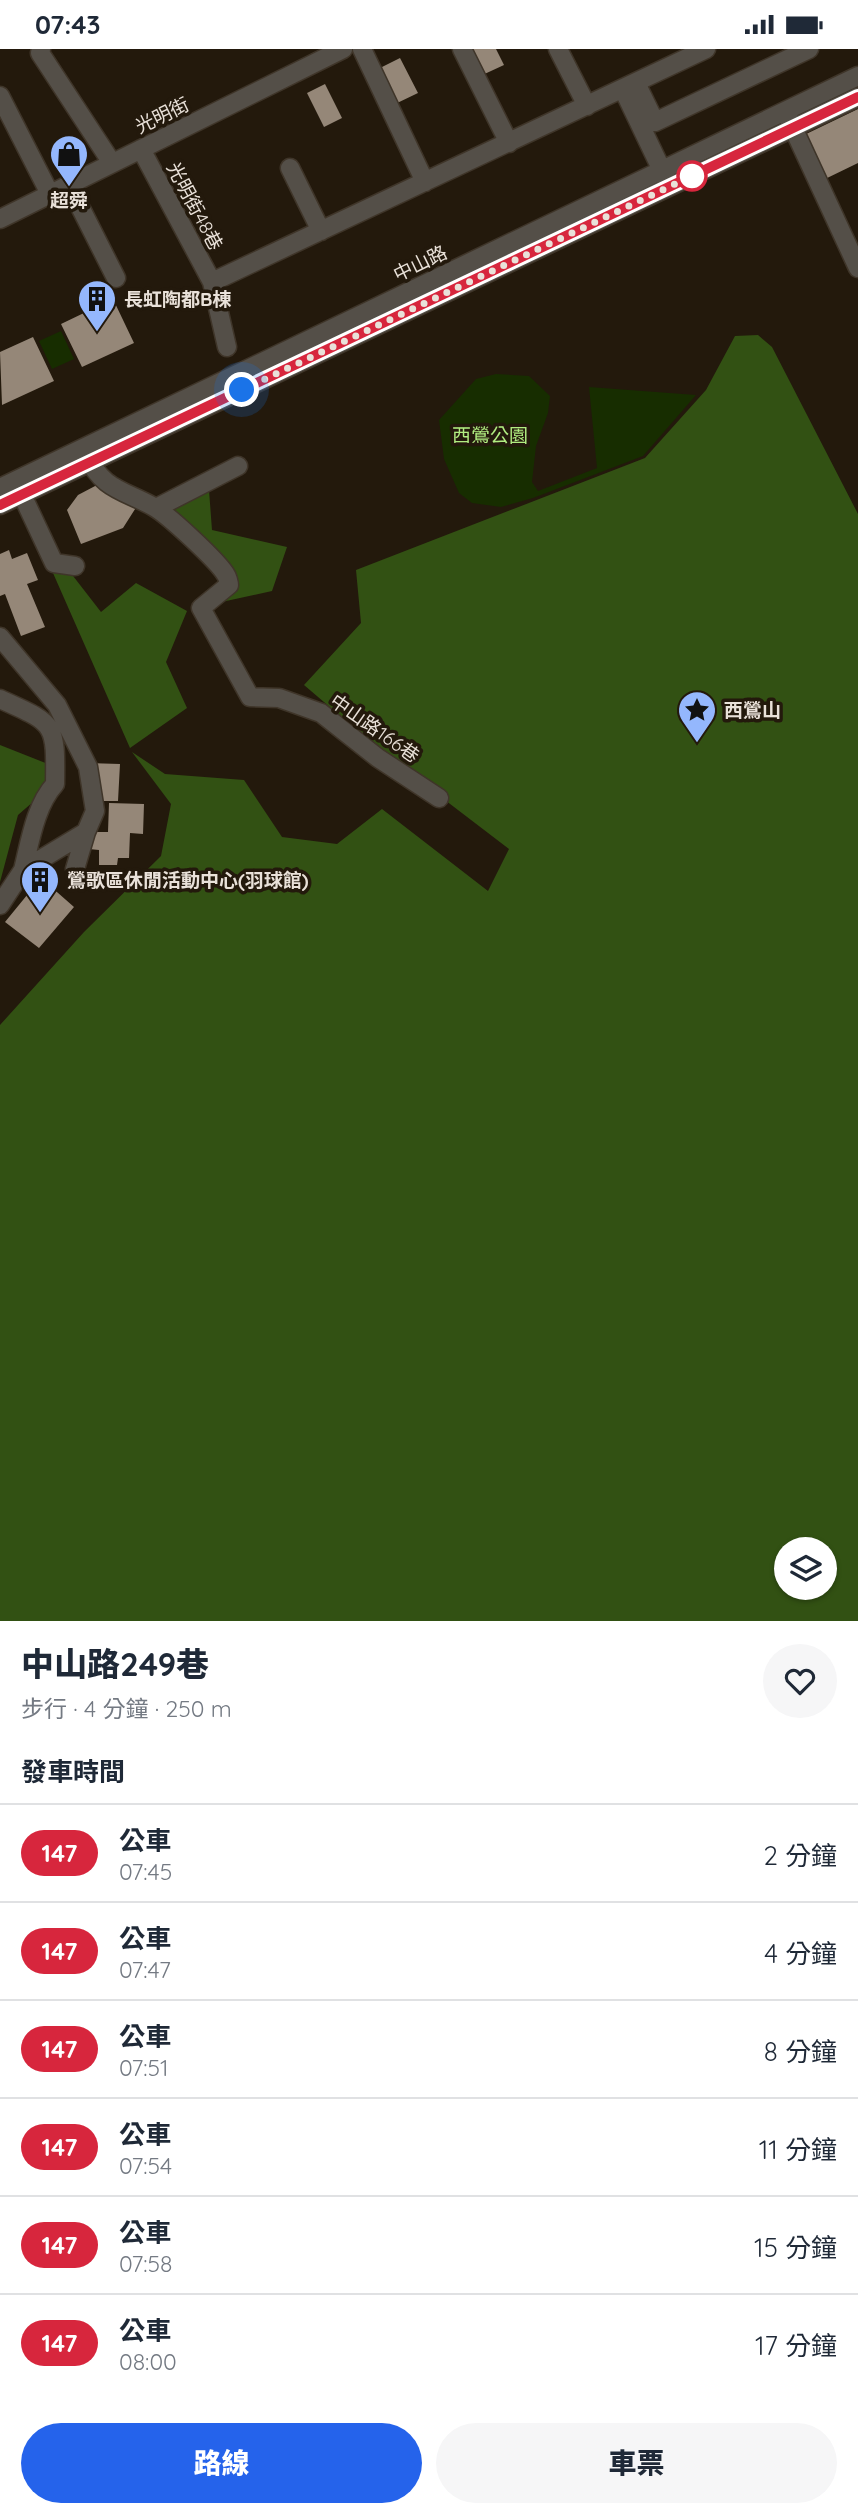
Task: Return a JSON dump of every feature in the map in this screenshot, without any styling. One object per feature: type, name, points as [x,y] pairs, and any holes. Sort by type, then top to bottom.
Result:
[{"type":"street","points":[[41,49],[40,53],[112,163]]},
{"type":"street","name":"光明街","points":[[0,219],[343,49]]},
{"type":"street","points":[[362,49],[425,182]]},
{"type":"street","points":[[462,49],[509,143]]},
{"type":"street","points":[[558,49],[587,106]]},
{"type":"street","points":[[212,282],[706,49]]},
{"type":"street","points":[[630,86],[655,122],[809,49]]},
{"type":"street","name":"中山路","points":[[214,394],[240,367],[858,76]]},
{"type":"street","points":[[630,86],[661,170],[670,187]]},
{"type":"street","points":[[0,96],[50,194]]},
{"type":"street","name":"中山路","points":[[0,505],[12,488],[670,187],[858,97]]},
{"type":"street","points":[[785,111],[858,268]]},
{"type":"street","name":"光明街48巷","points":[[141,149],[212,282],[227,347]]},
{"type":"street","points":[[290,168],[321,231]]},
{"type":"street","points":[[69,185],[116,278]]},
{"type":"street","name":"中山路166巷","points":[[87,455],[109,485],[156,507],[227,575],[229,585],[201,608],[250,697],[279,698],[321,713],[378,758],[439,798]]},
{"type":"street","points":[[156,507],[238,466]]},
{"type":"street","points":[[12,488],[54,563],[75,566]]},
{"type":"street","points":[[0,637],[57,705],[88,767],[95,811],[75,869]]},
{"type":"street","points":[[0,699],[39,717],[51,728],[55,747],[55,784],[47,792],[23,870],[0,905]]},
{"type":"street","points":[[23,870],[86,832]]},
{"type":"green space","points":[[61,331],[74,359],[52,369],[39,341]]},
{"type":"green space","points":[[758,335],[772,347],[858,514],[858,1621],[0,1621],[0,1025],[84,932],[161,856],[171,804],[132,752],[165,774],[244,780],[282,837],[337,844],[382,809],[488,891],[509,849],[386,755],[304,685],[361,623],[356,570],[645,458],[706,390],[735,336]]},
{"type":"green space","name":"西鶯公園","points":[[496,374],[529,376],[550,396],[548,413],[536,446],[532,482],[538,491],[597,468],[589,387],[696,395],[643,456],[533,498],[501,507],[472,503],[459,493],[444,459],[439,420],[476,379]]},
{"type":"green space","points":[[209,490],[212,530],[287,547],[272,591],[217,603],[236,590],[164,508]]},
{"type":"green space","points":[[70,572],[101,612],[136,583],[187,611],[166,662],[187,708],[130,748],[53,573]]},
{"type":"green space","points":[[0,745],[48,764],[49,788],[18,815],[0,882]]},
{"type":"building","points":[[464,49],[496,49],[504,65],[478,77]]},
{"type":"building","points":[[400,58],[418,93],[393,105],[376,70]]},
{"type":"building","points":[[325,84],[342,118],[324,127],[307,93]]},
{"type":"building","points":[[858,109],[858,163],[823,180],[802,136]]},
{"type":"building","name":"長虹陶都B棟","points":[[113,299],[134,343],[82,367],[61,324]]},
{"type":"building","points":[[33,337],[54,381],[2,405],[0,352]]},
{"type":"building","points":[[97,485],[137,506],[123,528],[81,544],[67,510],[78,495]]},
{"type":"building","points":[[9,550],[12,559],[27,553],[38,580],[27,584],[45,627],[21,636],[5,594],[0,596],[0,554]]},
{"type":"building","points":[[87,763],[120,764],[118,801],[95,801]]},
{"type":"building","points":[[109,803],[144,804],[143,834],[130,833],[129,858],[118,858],[117,865],[99,865],[99,850],[89,849],[90,832],[108,832]]},
{"type":"building","name":"鶯歌區休閒活動中心(羽球館)","points":[[41,878],[74,907],[39,948],[5,922]]},
{"type":"bus line","name":"147","points":[[0,505],[858,97]]},
{"type":"place","name":"超舜","points":[[69,188]]},
{"type":"place","name":"長虹陶都B棟","points":[[97,333]]},
{"type":"place","name":"西鶯山","points":[[697,744]]},
{"type":"place","name":"鶯歌區休閒活動中心(羽球館)","points":[[40,914]]},
{"type":"route","points":[[242,390],[694,175],[692,176]]}]
